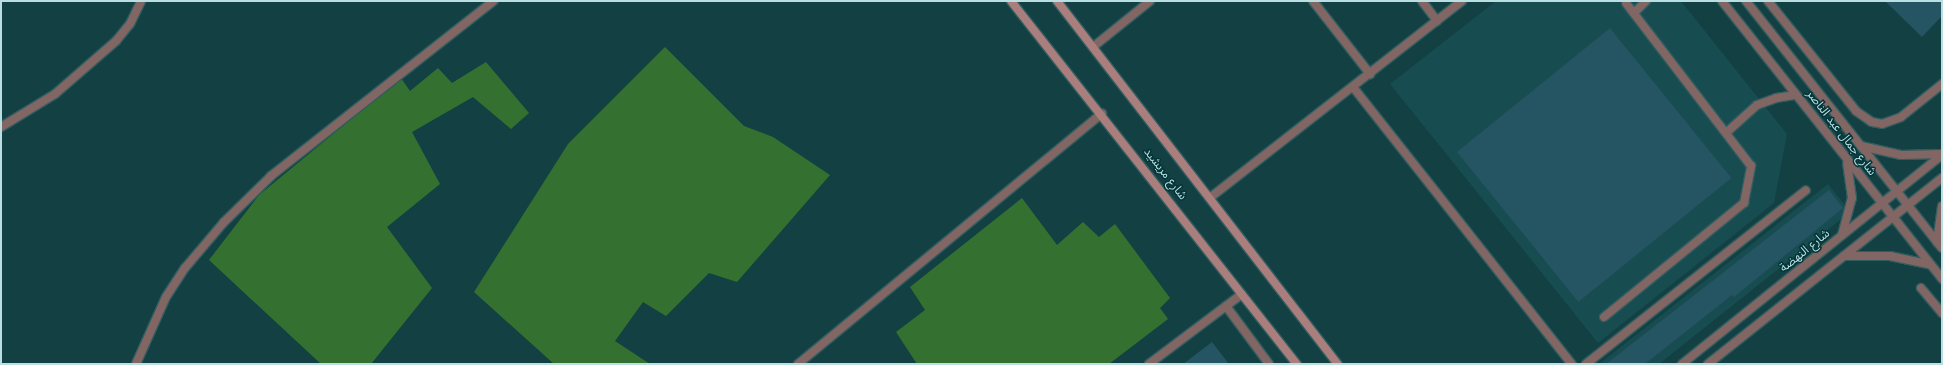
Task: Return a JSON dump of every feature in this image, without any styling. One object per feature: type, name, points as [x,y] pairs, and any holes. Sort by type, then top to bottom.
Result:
[{"type":"main road","name":"شارع مريشيد","points":[[1011,1],[1102,113],[1297,364]]},
{"type":"main road","name":"شارع مريشيد","points":[[1057,1],[1211,197],[1338,364]]},
{"type":"street","points":[[1,127],[54,94],[116,41],[130,24],[141,1]]},
{"type":"street","points":[[136,364],[166,297],[185,268],[224,222],[271,176],[493,1]]},
{"type":"street","points":[[1093,47],[1150,1]]},
{"type":"street","points":[[1313,1],[1370,74]]},
{"type":"street","points":[[1422,1],[1437,21]]},
{"type":"street","points":[[1211,197],[1462,1]]},
{"type":"street","points":[[1634,13],[1646,1]]},
{"type":"street","name":"شارع جمال عبد الناصر","points":[[1722,1],[1892,218],[1942,279]]},
{"type":"street","name":"شارع جمال عبد الناصر","points":[[1746,1],[1939,245]]},
{"type":"street","points":[[1768,1],[1856,111],[1872,122],[1882,124],[1901,117],[1942,84]]},
{"type":"street","points":[[1604,317],[1747,199],[1751,166],[1626,3]]},
{"type":"street","points":[[1353,87],[1572,364]]},
{"type":"street","points":[[1726,132],[1757,105],[1776,98],[1796,95]]},
{"type":"street","points":[[798,364],[1102,113]]},
{"type":"street","points":[[1860,146],[1901,155],[1942,154]]},
{"type":"street","name":"شارع النهضة","points":[[1682,364],[1841,238],[1942,154]]},
{"type":"street","points":[[1841,238],[1852,198],[1845,158]]},
{"type":"street","points":[[1708,364],[1942,178]]},
{"type":"street","points":[[1586,364],[1806,190]]},
{"type":"street","points":[[1939,245],[1942,206]]},
{"type":"street","points":[[1844,256],[1890,256],[1929,264]]},
{"type":"street","points":[[1922,288],[1942,313]]},
{"type":"street","points":[[1150,364],[1242,294]]},
{"type":"street","points":[[1226,306],[1269,364]]},
{"type":"shaded area","points":[[1496,1],[1681,1],[1787,134],[1774,203],[1598,343],[1390,84]]},
{"type":"shaded area","points":[[1828,184],[1850,212],[1659,364],[1599,364]]},
{"type":"green space","points":[[665,47],[744,126],[773,137],[830,175],[737,282],[709,273],[666,316],[643,302],[615,341],[650,364],[554,364],[474,292],[568,144]]},
{"type":"green space","points":[[486,62],[529,113],[511,129],[473,97],[412,132],[440,184],[387,227],[432,288],[371,364],[321,364],[209,260],[259,195],[401,78],[410,91],[438,68],[452,83]]},
{"type":"green space","points":[[1022,198],[1057,245],[1083,222],[1099,237],[1115,224],[1170,298],[1160,308],[1168,319],[1109,364],[917,364],[896,332],[925,310],[910,287]]},
{"type":"building","points":[[1885,1],[1942,1],[1942,16],[1922,37]]},
{"type":"building","points":[[1610,28],[1731,178],[1578,302],[1457,152]]},
{"type":"building","points":[[1829,190],[1843,208],[1734,297],[1732,295],[1645,364],[1606,364]]},
{"type":"building","points":[[1212,342],[1229,364],[1183,364]]}]
